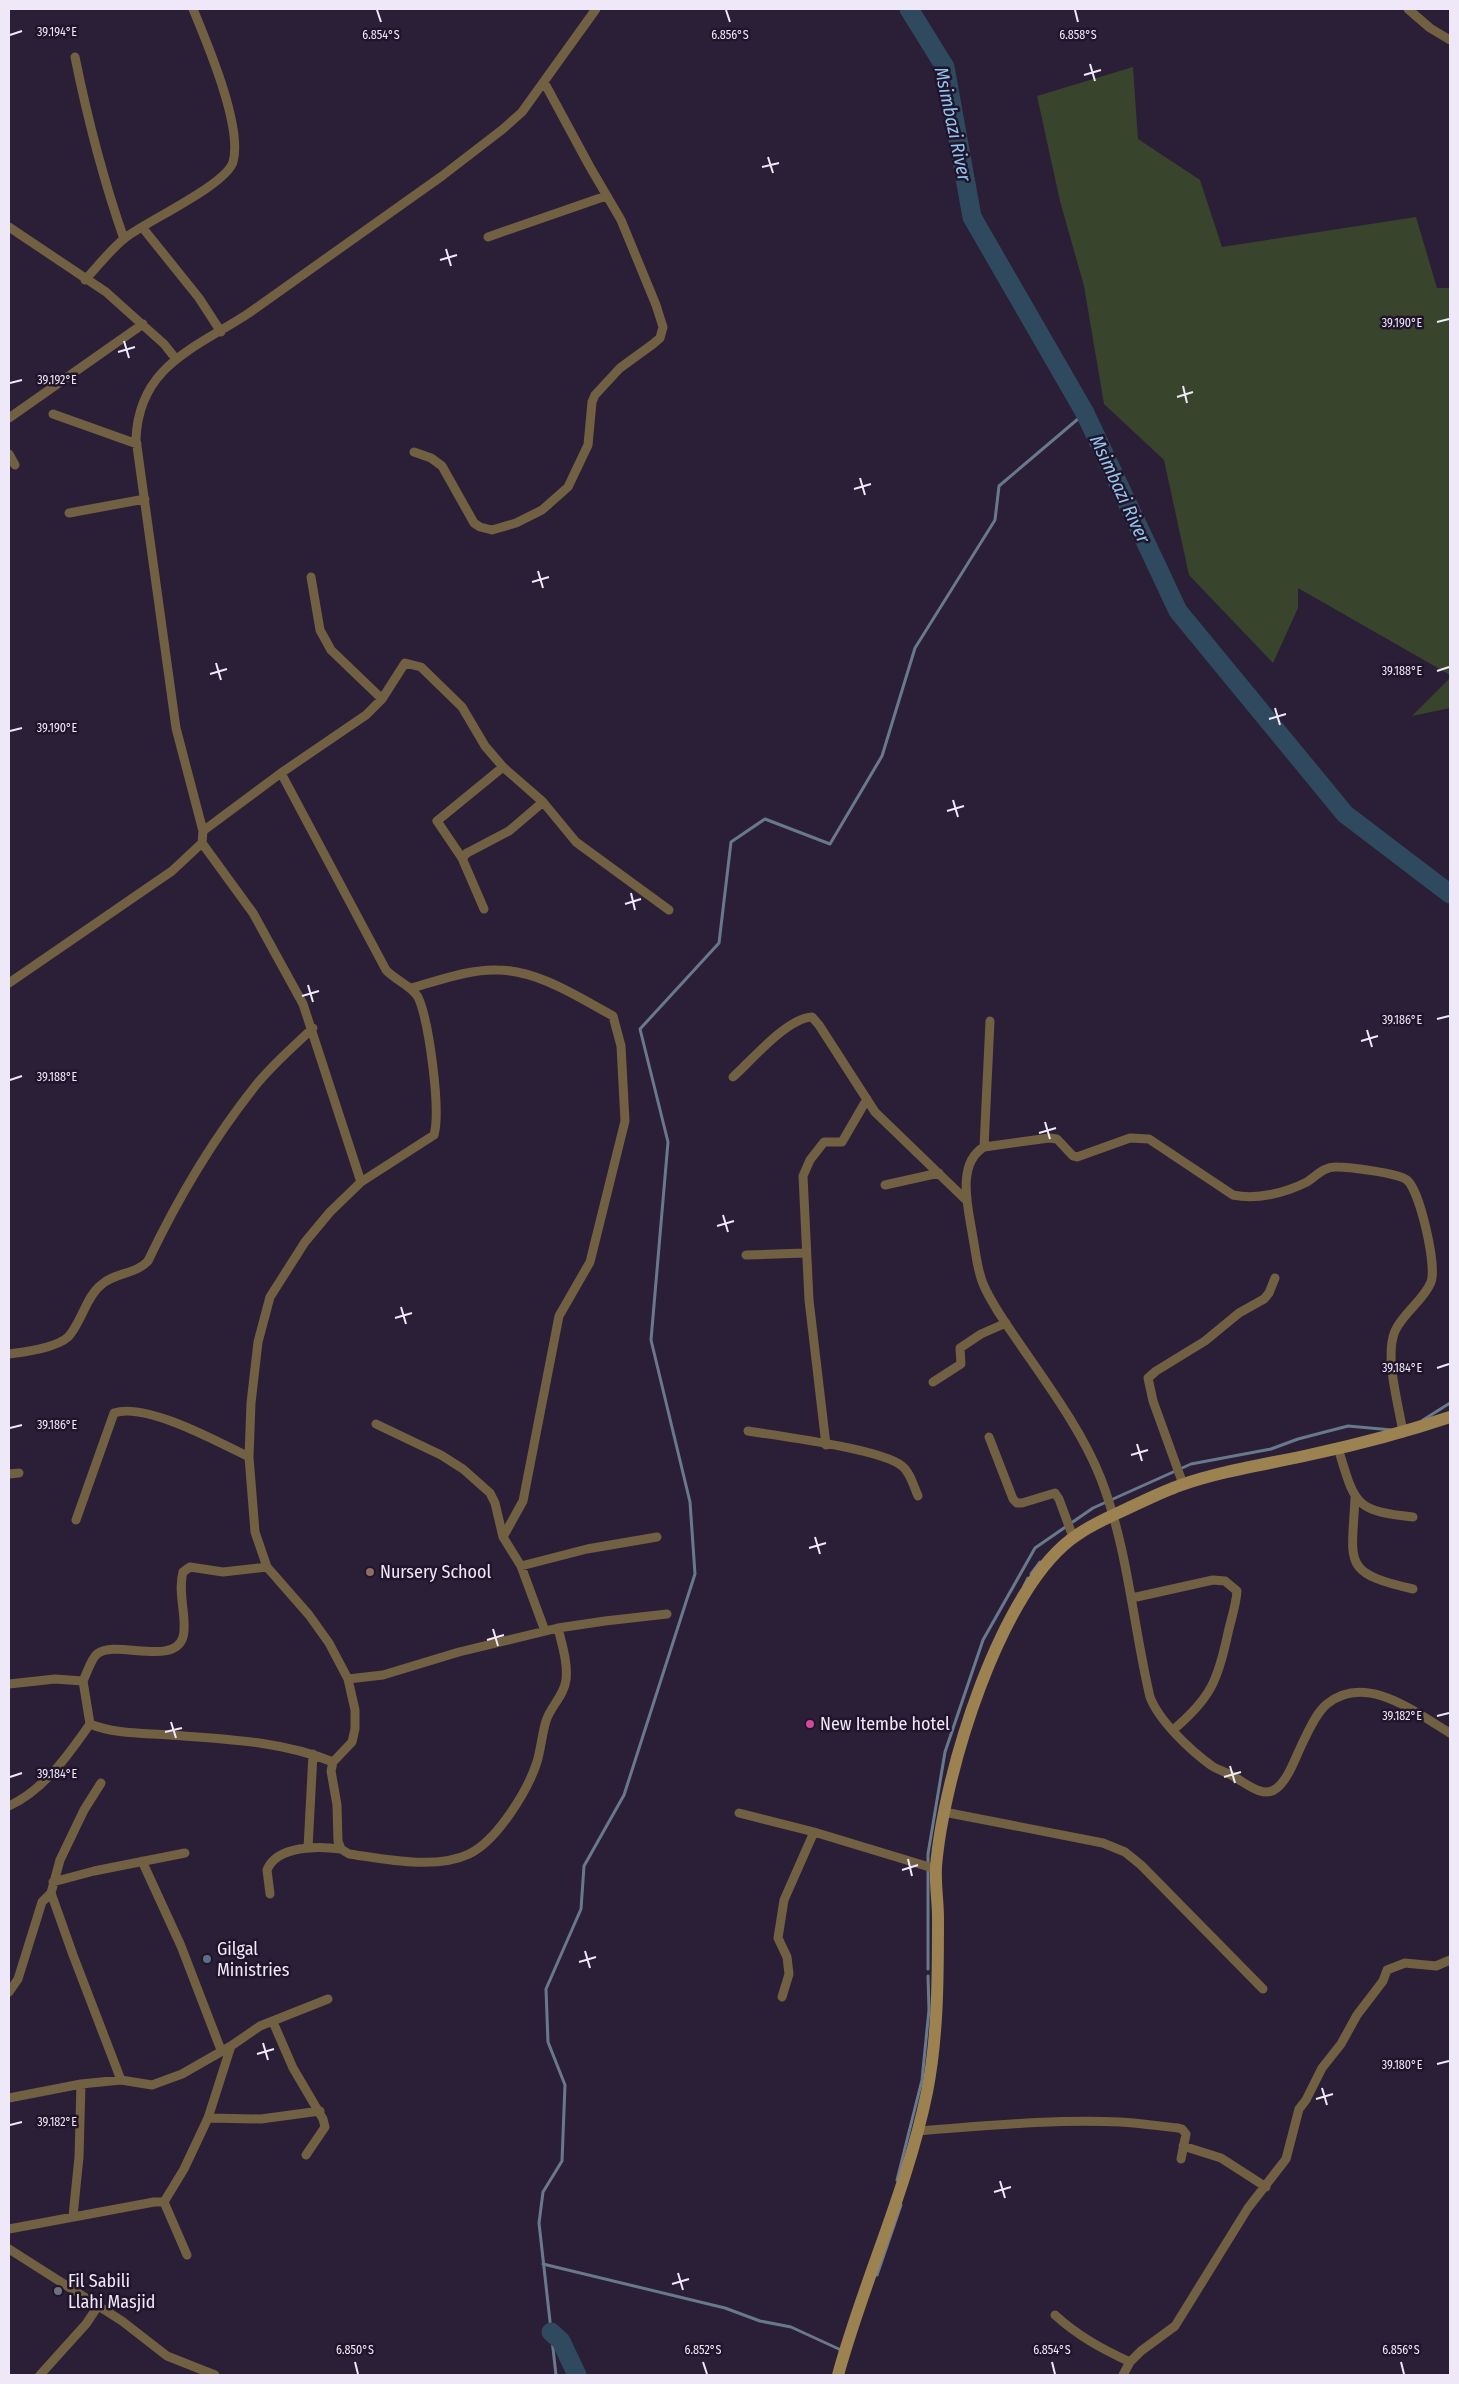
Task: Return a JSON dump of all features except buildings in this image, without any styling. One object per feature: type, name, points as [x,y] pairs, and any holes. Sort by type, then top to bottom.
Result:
[{"type":"main road","points":[[838,2375],[909,2167],[927,2089],[936,2017],[938,1934],[936,1869],[944,1812],[958,1750],[975,1698],[993,1657],[1015,1612],[1042,1569],[1073,1537],[1113,1515],[1183,1484],[1251,1466],[1403,1432],[1450,1417]]},
{"type":"street","points":[[85,280],[124,239],[216,182],[232,164],[236,147],[225,96],[214,57],[193,9]]},
{"type":"street","points":[[361,1182],[328,1084],[313,1028],[304,1004],[253,913],[202,843],[203,831],[176,728],[137,444],[137,420],[141,404],[154,382],[176,359],[205,339],[221,332],[476,151],[522,112],[596,9]]},
{"type":"street","points":[[1408,9],[1430,28],[1450,40]]},
{"type":"street","points":[[75,57],[100,167],[124,239]]},
{"type":"street","points":[[414,452],[430,458],[442,466],[474,523],[480,527],[492,530],[516,523],[542,510],[568,487],[588,445],[592,402],[595,395],[620,368],[660,338],[663,327],[656,304],[621,220],[544,82]]},
{"type":"street","points":[[488,237],[606,196]]},
{"type":"street","points":[[9,227],[85,280],[106,292],[164,344],[176,359]]},
{"type":"street","points":[[142,227],[199,298],[221,332]]},
{"type":"street","points":[[9,418],[143,324]]},
{"type":"street","points":[[53,414],[137,444]]},
{"type":"street","points":[[9,454],[15,465]]},
{"type":"street","points":[[69,513],[145,499]]},
{"type":"street","points":[[311,577],[320,630],[331,650],[382,699]]},
{"type":"street","points":[[203,831],[281,773],[366,715],[382,699],[405,663],[420,667],[462,707],[484,746],[503,767],[543,802],[576,842],[669,910]]},
{"type":"street","points":[[484,908],[462,858],[437,821],[503,767]]},
{"type":"street","points":[[281,773],[381,960],[392,976],[411,988],[418,997],[427,1034],[437,1106],[434,1135],[361,1182],[330,1212],[306,1242],[270,1297],[258,1342],[250,1403],[249,1457],[255,1532],[260,1554],[267,1567],[309,1615],[329,1643],[348,1679],[355,1710],[356,1729],[352,1742],[333,1762],[331,1771],[337,1805],[338,1841],[341,1849]]},
{"type":"street","points":[[462,858],[467,853],[509,831],[543,802]]},
{"type":"street","points":[[9,982],[172,871],[202,843]]},
{"type":"street","points":[[411,988],[463,975],[496,970],[523,973],[573,994],[613,1016],[621,1046],[625,1121],[606,1201],[590,1262],[559,1316],[523,1501],[503,1537]]},
{"type":"street","points":[[734,1077],[789,1026],[803,1017],[812,1017],[884,1122],[924,1157],[965,1199]]},
{"type":"street","points":[[984,1147],[990,1021]]},
{"type":"street","points":[[9,1354],[34,1349],[66,1339],[72,1333],[93,1293],[101,1284],[112,1277],[142,1267],[148,1261],[179,1197],[208,1150],[257,1083],[313,1028]]},
{"type":"street","points":[[826,1444],[805,1253],[803,1176],[810,1160],[824,1142],[842,1142],[867,1099]]},
{"type":"street","points":[[1403,1432],[1393,1370],[1392,1345],[1395,1330],[1431,1282],[1433,1267],[1420,1204],[1409,1181],[1402,1177],[1379,1172],[1335,1166],[1288,1189],[1249,1198],[1233,1195],[1149,1139],[1130,1138],[1077,1157],[1073,1156],[1056,1138],[984,1147],[976,1152],[971,1163],[965,1199],[983,1284],[1006,1323],[1078,1432],[1101,1479],[1113,1515],[1132,1598],[1150,1697],[1155,1709],[1214,1768],[1234,1776],[1256,1790],[1267,1792],[1277,1789],[1285,1777],[1318,1714],[1328,1703],[1345,1695],[1362,1691],[1381,1694],[1450,1733]]},
{"type":"street","points":[[885,1184],[938,1173]]},
{"type":"street","points":[[746,1255],[805,1253]]},
{"type":"street","points":[[1183,1484],[1151,1395],[1148,1378],[1156,1370],[1205,1341],[1240,1313],[1264,1299],[1270,1293],[1275,1278]]},
{"type":"street","points":[[933,1382],[961,1364],[960,1348],[981,1334],[1006,1323]]},
{"type":"street","points":[[76,1520],[110,1419],[114,1413],[123,1410],[135,1410],[166,1420],[197,1432],[249,1457]]},
{"type":"street","points":[[376,1424],[441,1455],[479,1482],[490,1493],[495,1502],[503,1537],[520,1566],[545,1631]]},
{"type":"street","points":[[748,1430],[826,1444],[884,1458],[903,1466],[918,1496]]},
{"type":"street","points":[[989,1437],[1013,1499],[1017,1503],[1055,1492],[1073,1537]]},
{"type":"street","points":[[1338,1448],[1356,1498],[1352,1548],[1357,1566],[1367,1574],[1383,1582],[1414,1589]]},
{"type":"street","points":[[9,1474],[19,1473]]},
{"type":"street","points":[[1356,1498],[1365,1506],[1380,1514],[1414,1517]]},
{"type":"street","points":[[520,1566],[569,1553],[657,1537]]},
{"type":"street","points":[[9,1806],[33,1790],[61,1765],[90,1724],[83,1681],[96,1654],[106,1650],[165,1650],[178,1644],[184,1636],[179,1584],[183,1572],[190,1567],[223,1572],[267,1567]]},
{"type":"street","points":[[1132,1598],[1213,1580],[1225,1581],[1237,1591],[1224,1655],[1216,1680],[1196,1710],[1174,1730]]},
{"type":"street","points":[[348,1679],[383,1675],[459,1652],[558,1628],[605,1620],[667,1614]]},
{"type":"street","points":[[270,1894],[268,1870],[270,1864],[288,1854],[308,1848],[341,1849],[349,1854],[428,1862],[452,1860],[468,1855],[488,1840],[531,1780],[538,1760],[546,1721],[565,1684],[564,1655],[558,1628]]},
{"type":"street","points":[[9,1684],[55,1679],[83,1681]]},
{"type":"street","points":[[90,1724],[128,1732],[250,1742],[312,1754],[333,1762]]},
{"type":"street","points":[[308,1848],[312,1754]]},
{"type":"street","points":[[101,1783],[84,1810],[60,1860],[51,1893],[121,2080]]},
{"type":"street","points":[[739,1812],[814,1832],[936,1869]]},
{"type":"street","points":[[944,1812],[1103,1843],[1125,1852],[1263,1989]]},
{"type":"street","points":[[782,1997],[789,1974],[787,1957],[778,1938],[784,1900],[814,1832]]},
{"type":"street","points":[[53,1882],[185,1853]]},
{"type":"street","points":[[142,1861],[181,1946],[221,2050]]},
{"type":"street","points":[[9,1992],[18,1979],[42,1902],[51,1893]]},
{"type":"street","points":[[1122,2375],[1130,2362],[1175,2326],[1218,2253],[1248,2208],[1286,2159],[1298,2109],[1306,2100],[1322,2068],[1341,2044],[1358,2015],[1383,1981],[1388,1970],[1405,1963],[1436,1966],[1450,1960]]},
{"type":"street","points":[[9,2098],[81,2084],[121,2080],[152,2085],[164,2082],[231,2046],[248,2032],[328,1999]]},
{"type":"street","points":[[274,2022],[293,2068],[320,2111],[325,2128],[306,2155]]},
{"type":"street","points":[[164,2202],[184,2169],[208,2118],[231,2046]]},
{"type":"street","points":[[73,2216],[79,2157],[81,2084]]},
{"type":"street","points":[[208,2118],[261,2120],[320,2111]]},
{"type":"street","points":[[917,2131],[1028,2124],[1121,2122],[1182,2129],[1186,2134],[1181,2159]]},
{"type":"street","points":[[1183,2146],[1221,2158],[1266,2187]]},
{"type":"street","points":[[9,2229],[73,2216],[154,2202],[164,2202]]},
{"type":"street","points":[[164,2202],[186,2255]]},
{"type":"street","points":[[9,2249],[122,2321],[167,2356],[215,2375]]},
{"type":"street","points":[[40,2375],[86,2324],[98,2306]]},
{"type":"street","points":[[1056,2315],[1090,2343],[1130,2362]]},
{"type":"green space","points":[[1133,67],[1138,139],[1200,180],[1222,247],[1416,217],[1437,288],[1450,288],[1450,675],[1298,588],[1298,608],[1273,663],[1189,575],[1164,460],[1104,404],[1084,286],[1060,201],[1037,96]]},
{"type":"green space","points":[[1450,678],[1450,708],[1412,716]]},
{"type":"waterway","name":"Msimbazi River","points":[[909,9],[945,67],[972,217],[1085,413],[1178,611],[1345,814],[1450,894]]},
{"type":"waterway","points":[[556,2375],[539,2223],[543,2192],[562,2161],[565,2085],[548,2042],[546,1989],[581,1909],[584,1866],[624,1795],[695,1574],[690,1502],[651,1340],[668,1142],[640,1029],[719,943],[731,842],[765,819],[830,844],[882,756],[915,648],[995,520],[999,486],[1085,413]]},
{"type":"waterway","points":[[1423,1420],[1450,1403]]},
{"type":"waterway","points":[[928,1969],[928,1854],[945,1752],[983,1640],[1035,1548],[1093,1508],[1191,1464],[1271,1449],[1298,1439],[1348,1426],[1392,1430]]},
{"type":"waterway","points":[[1031,1574],[1040,1562]]},
{"type":"waterway","points":[[1024,1586],[1028,1578]]},
{"type":"waterway","points":[[897,2180],[922,2080],[929,2010],[928,1976]]},
{"type":"waterway","points":[[877,2275],[901,2205]]},
{"type":"waterway","points":[[543,2264],[725,2308],[760,2321],[791,2327],[841,2350]]},
{"type":"waterway","points":[[551,2332],[561,2341],[577,2375]]},
{"type":"place","name":"Nursery School","points":[[370,1572]]},
{"type":"place","name":"New Itembe hotel","points":[[810,1724]]},
{"type":"place","name":"Gilgal Ministries","points":[[207,1959]]},
{"type":"place","name":"Fil Sabili Llahi Masjid","points":[[58,2291]]}]
